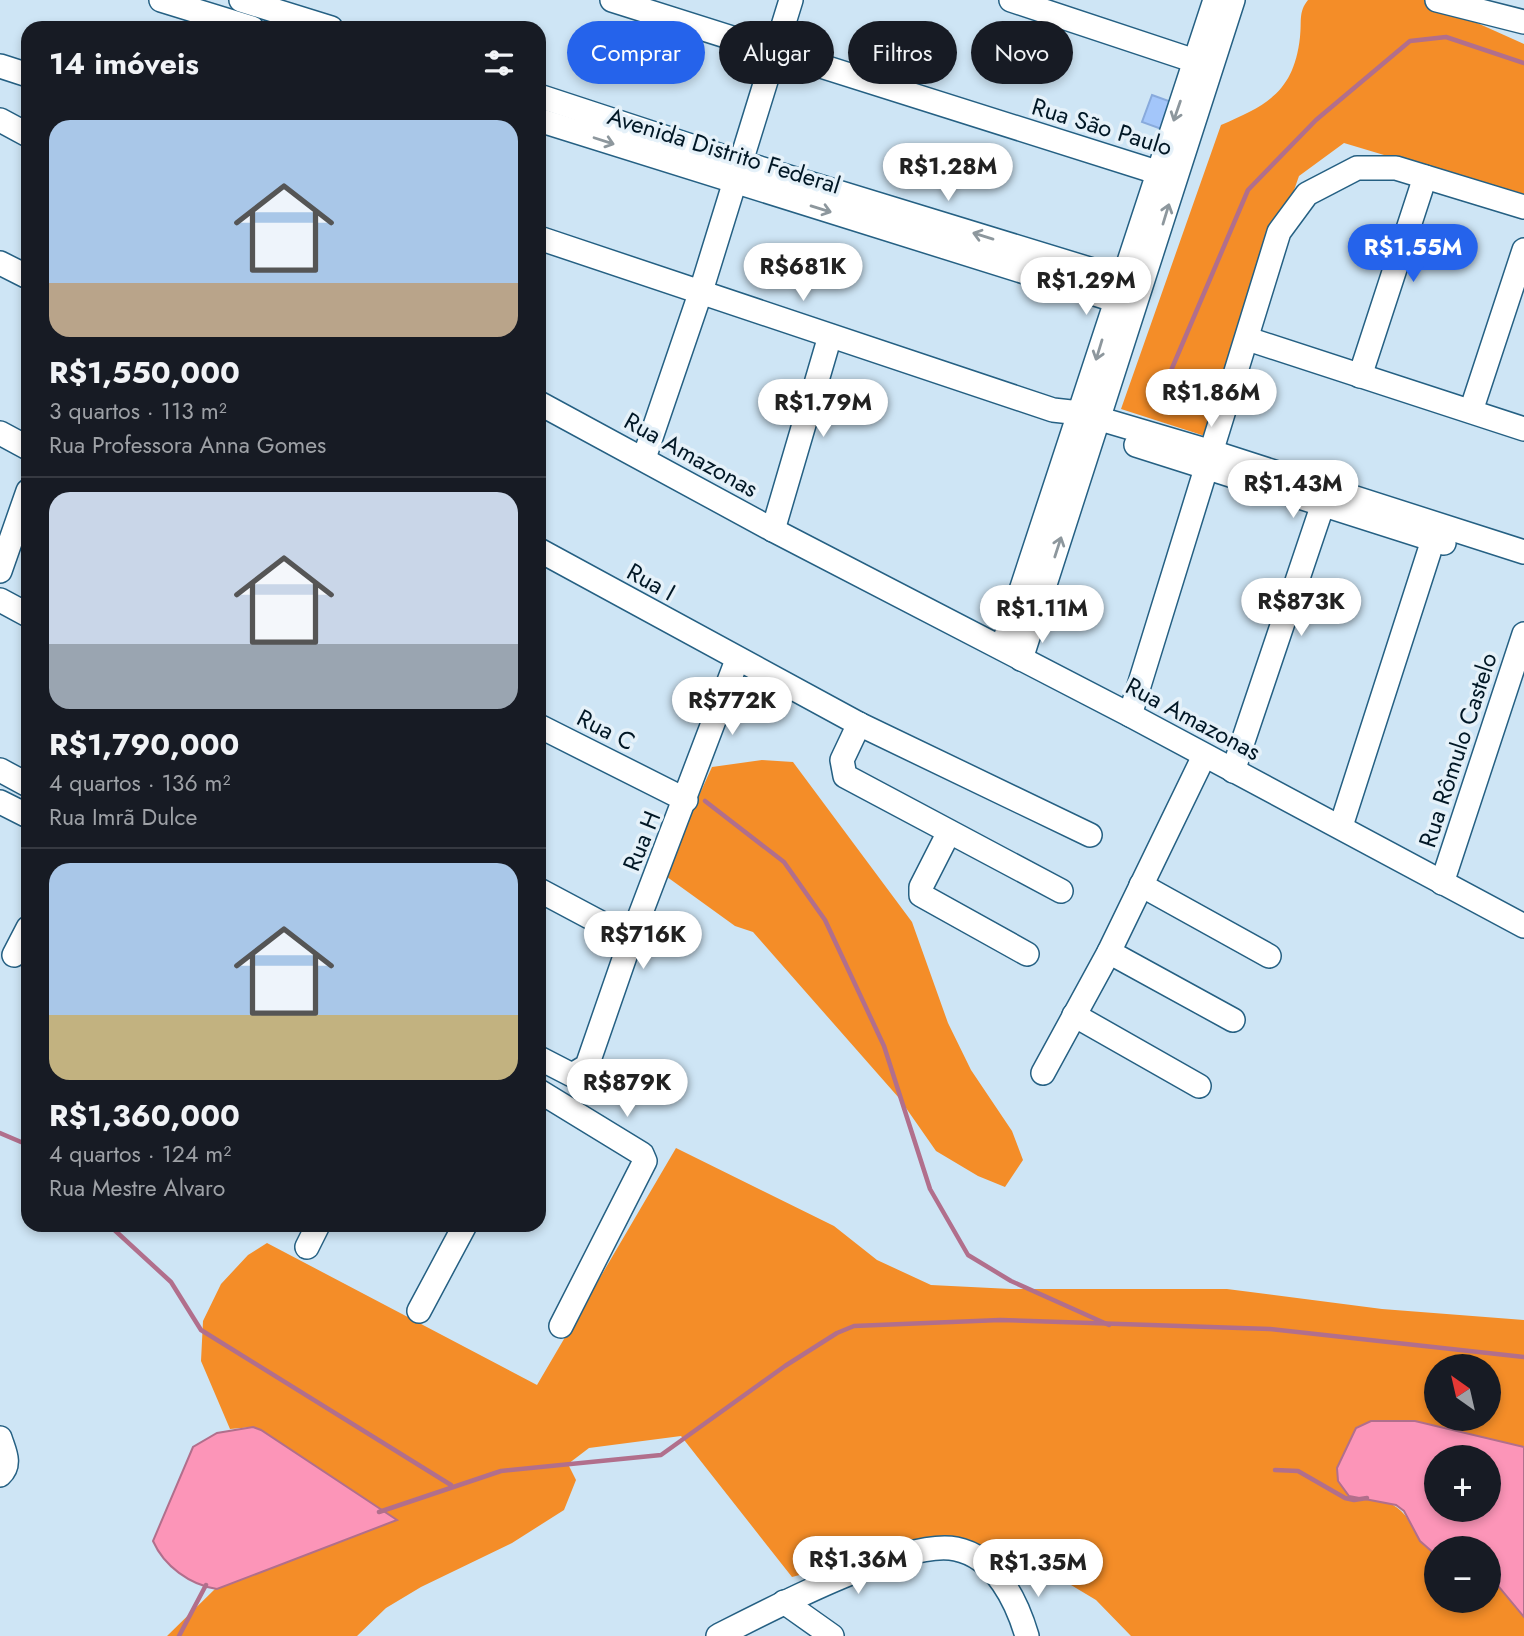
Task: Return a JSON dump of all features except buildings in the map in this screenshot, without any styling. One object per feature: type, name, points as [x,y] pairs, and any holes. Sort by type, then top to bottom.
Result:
[{"type":"street","points":[[161,0],[228,21]]},
{"type":"street","points":[[241,0],[268,12],[303,21]]},
{"type":"street","name":"Rua São Paulo","points":[[612,0],[719,34]]},
{"type":"street","points":[[784,21],[791,0]]},
{"type":"street","points":[[1010,0],[1203,64]]},
{"type":"street","points":[[1203,64],[1215,0]]},
{"type":"street","points":[[1012,653],[1203,64],[1233,0]]},
{"type":"street","points":[[1437,0],[1524,22]]},
{"type":"street","name":"Rua São Paulo","points":[[834,71],[1166,175]]},
{"type":"street","points":[[645,458],[701,291],[764,84]]},
{"type":"street","name":"Avenida Distrito Federal","points":[[546,99],[737,172]]},
{"type":"street","points":[[1,121],[21,131]]},
{"type":"street","name":"Avenida Distrito Federal","points":[[546,122],[737,172],[1128,292]]},
{"type":"street","points":[[1130,715],[1279,232],[1307,194],[1357,168],[1396,168],[1524,207]]},
{"type":"street","points":[[1360,376],[1425,177]]},
{"type":"street","points":[[546,240],[1325,499],[1433,540],[1524,567]]},
{"type":"street","points":[[1471,411],[1524,250]]},
{"type":"street","points":[[0,263],[21,274]]},
{"type":"street","points":[[773,530],[830,336]]},
{"type":"street","points":[[1248,339],[1524,429]]},
{"type":"street","name":"Rua Amazonas","points":[[546,407],[645,458],[773,530],[1130,715],[1524,926]]},
{"type":"street","points":[[0,433],[21,444]]},
{"type":"street","points":[[1325,499],[1524,552]]},
{"type":"street","points":[[1233,771],[1325,499]]},
{"type":"street","points":[[0,571],[21,511]]},
{"type":"street","points":[[1340,826],[1433,540]]},
{"type":"street","name":"Rua I","points":[[546,554],[737,660],[859,723],[1090,835]]},
{"type":"street","points":[[0,600],[21,611]]},
{"type":"street","name":"Rua Rômulo Castelo","points":[[1442,883],[1524,634]]},
{"type":"street","name":"Rua H","points":[[562,1070],[576,1074],[587,1066],[631,939],[737,660]]},
{"type":"street","points":[[859,723],[842,760],[845,776],[1061,891]]},
{"type":"street","name":"Rua C","points":[[546,730],[686,800]]},
{"type":"street","points":[[1043,1073],[1108,952],[1204,757]]},
{"type":"street","points":[[0,770],[21,781]]},
{"type":"street","points":[[0,802],[21,812]]},
{"type":"street","points":[[949,832],[921,887],[921,895],[1027,954]]},
{"type":"street","points":[[1141,885],[1269,956]]},
{"type":"street","points":[[546,894],[631,939]]},
{"type":"street","points":[[14,955],[21,942]]},
{"type":"street","points":[[1108,952],[1233,1020]]},
{"type":"street","points":[[1074,1015],[1199,1086]]},
{"type":"street","points":[[546,1062],[562,1070],[546,1089]]},
{"type":"street","points":[[546,1095],[642,1154],[645,1161],[561,1325]]},
{"type":"street","points":[[307,1247],[314,1232]]},
{"type":"street","points":[[419,1311],[461,1232]]},
{"type":"street","points":[[718,1636],[784,1602],[892,1558],[937,1548],[958,1549],[982,1562],[1003,1581],[1016,1604],[1027,1636]]},
{"type":"street","points":[[784,1602],[832,1636]]},
{"type":"shaded area","points":[[1308,0],[1426,0],[1524,44],[1524,197],[1344,143],[1299,176],[1208,437],[1121,409],[1221,125],[1265,103],[1285,83],[1297,55],[1302,13]]},
{"type":"shaded area","points":[[762,760],[793,762],[912,922],[948,1023],[971,1070],[1012,1131],[1023,1160],[1005,1187],[978,1176],[936,1151],[899,1098],[753,932],[735,926],[663,874],[712,767]]},
{"type":"shaded area","points":[[676,1148],[834,1226],[877,1260],[931,1285],[1011,1289],[1227,1289],[1382,1309],[1524,1320],[1524,1447],[1461,1432],[1502,1432],[1502,1354],[1424,1354],[1424,1423],[1415,1421],[1364,1499],[1392,1504],[1407,1517],[1424,1542],[1424,1613],[1501,1613],[1501,1589],[1524,1617],[1524,1636],[1131,1636],[1096,1600],[1066,1582],[943,1537],[792,1577],[681,1436],[589,1448],[568,1464],[576,1480],[564,1510],[512,1543],[421,1587],[386,1608],[357,1636],[167,1636],[215,1589],[397,1520],[253,1427],[230,1429],[201,1361],[203,1321],[221,1284],[248,1255],[267,1243],[537,1385]]},
{"type":"shaded area","points":[[1371,1421],[1415,1421],[1424,1423],[1424,1432],[1461,1432],[1524,1447],[1524,1617],[1501,1589],[1501,1536],[1424,1536],[1424,1545],[1404,1511],[1396,1505],[1349,1496],[1338,1481],[1337,1468],[1356,1428]]},
{"type":"shaded area","points":[[253,1427],[397,1520],[217,1589],[188,1579],[171,1566],[153,1541],[193,1447],[217,1433]]},
{"type":"waterway","points":[[1161,394],[1248,190],[1316,120],[1410,41],[1446,37],[1524,63]]},
{"type":"waterway","points":[[705,801],[784,862],[825,920],[884,1046],[930,1189],[968,1255],[1011,1281],[1109,1325]]},
{"type":"waterway","points":[[0,1133],[21,1142]]},
{"type":"waterway","points":[[117,1232],[171,1282],[201,1330],[451,1485]]},
{"type":"waterway","points":[[379,1512],[501,1471],[661,1455],[785,1366],[837,1333],[854,1326],[1000,1320],[1270,1329],[1524,1357]]},
{"type":"waterway","points":[[1275,1470],[1298,1471],[1345,1498],[1367,1498]]},
{"type":"waterway","points":[[179,1636],[206,1585]]}]
